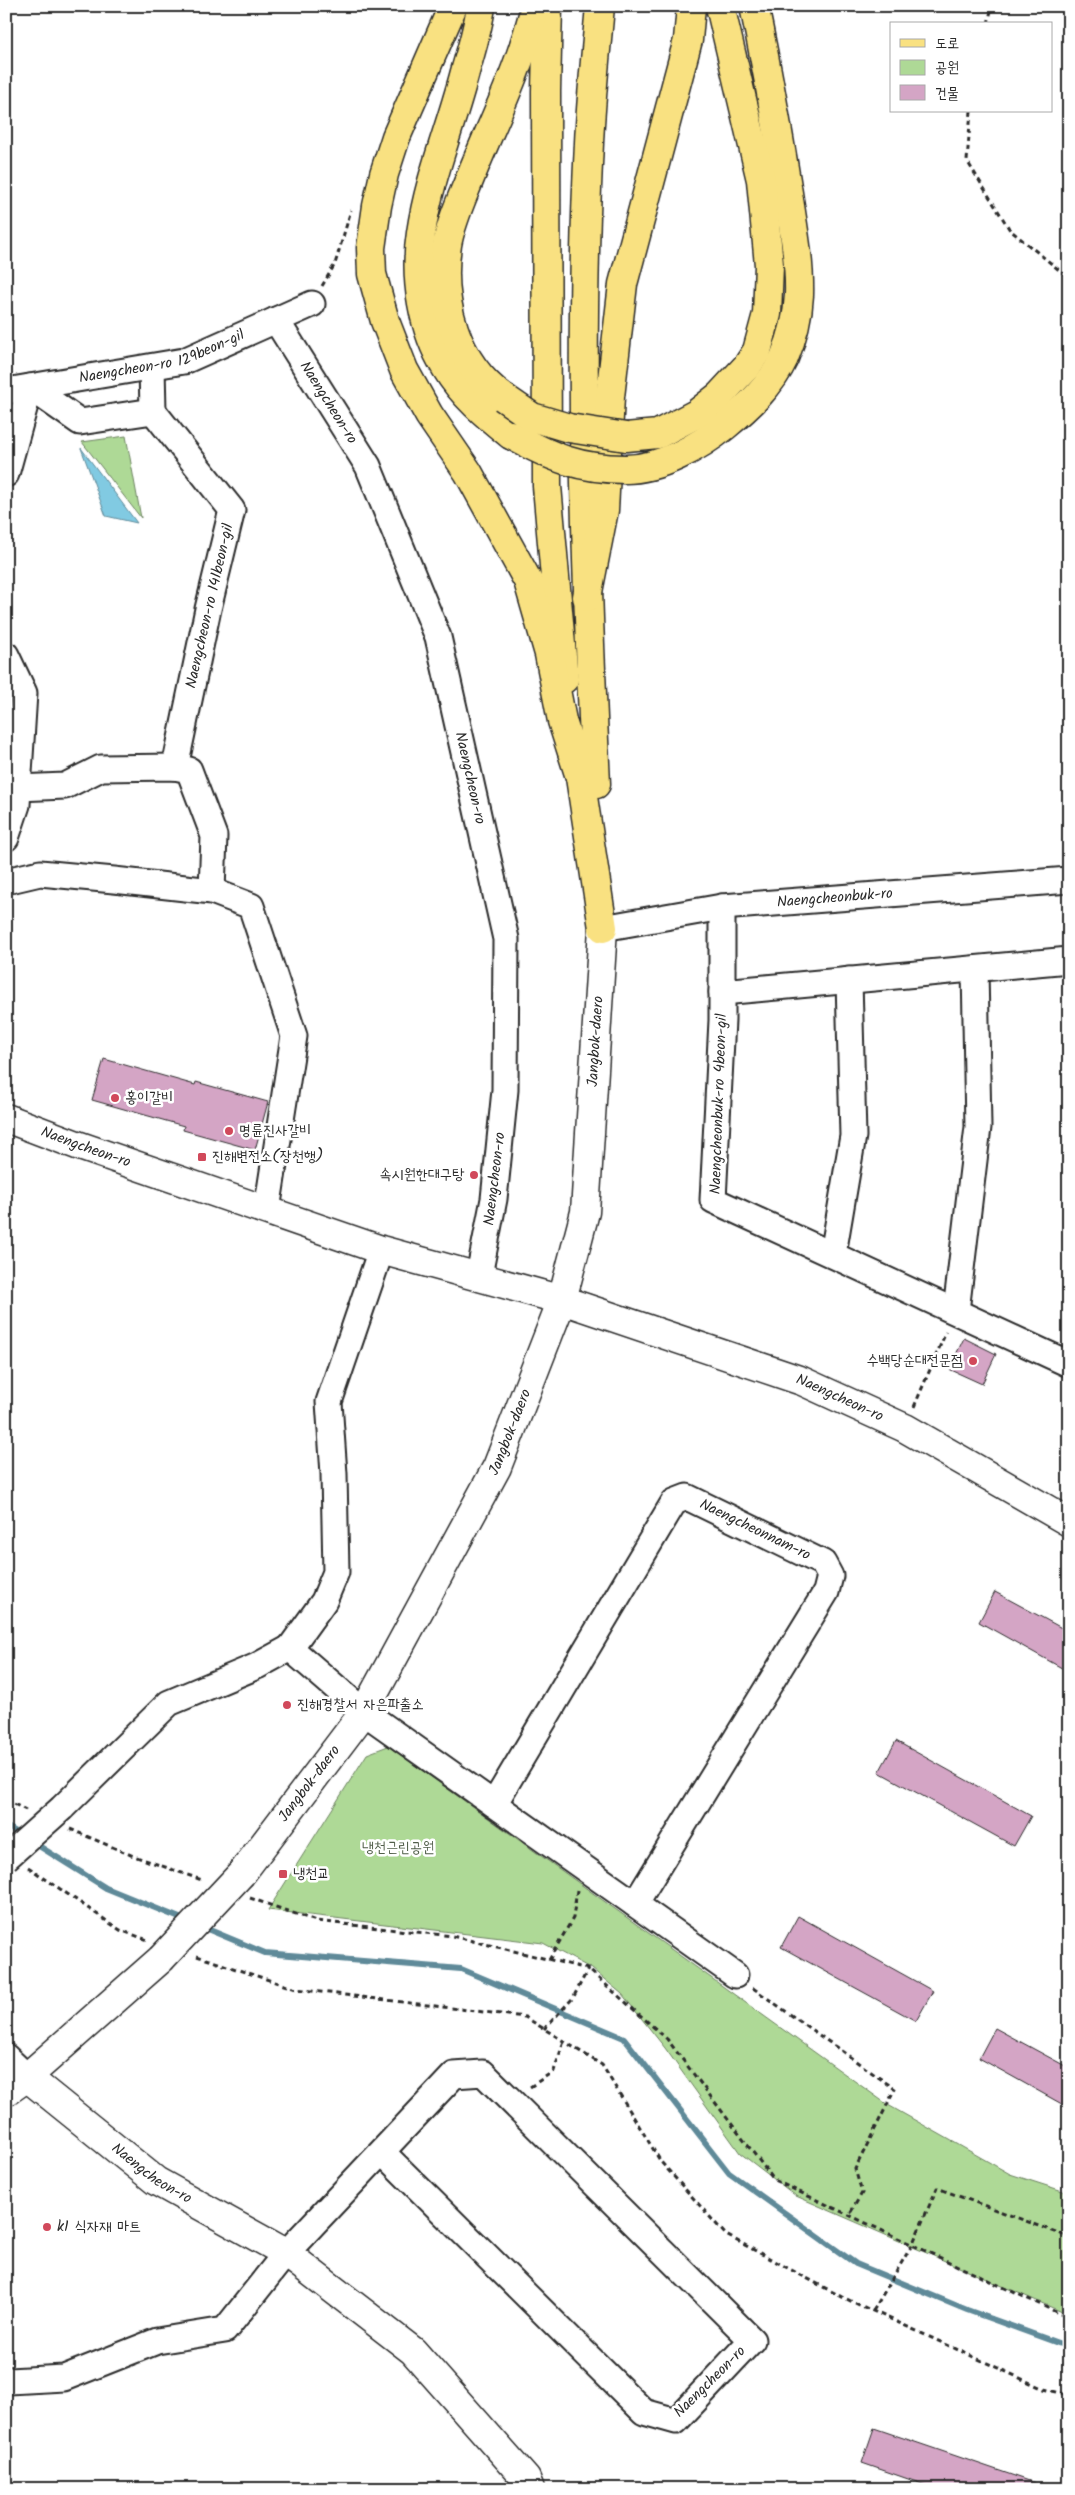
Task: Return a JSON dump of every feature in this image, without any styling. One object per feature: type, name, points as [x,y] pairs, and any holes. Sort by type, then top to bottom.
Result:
[{"type":"main road","points":[[453,6],[396,137],[384,174],[371,248],[372,274],[385,321],[404,370],[429,415],[468,472],[528,581],[549,654],[562,721],[579,774]]},
{"type":"main road","points":[[481,6],[456,107],[429,192],[420,233],[418,271],[422,302],[432,338],[446,368],[465,394],[512,435],[569,462],[597,469],[625,469],[664,461],[691,449],[718,432],[754,400],[770,382],[783,358],[791,336],[799,295],[795,240],[773,94],[754,6]]},
{"type":"main road","points":[[535,6],[523,46],[460,203],[448,243],[444,282],[452,327],[469,362],[494,390],[532,417],[569,428],[626,438],[642,437],[665,431],[696,414],[719,396],[747,366],[757,351],[767,314],[769,265],[761,180],[720,6]]},
{"type":"main road","points":[[548,6],[546,91],[547,486],[561,658],[603,928]]},
{"type":"main road","points":[[600,6],[589,142],[584,297],[587,597],[603,928]]},
{"type":"main road","points":[[587,597],[604,510],[610,397],[623,284],[688,40],[691,6]]},
{"type":"main road","name":"Jangbok-daero","points":[[159,1951],[242,1872],[364,1712],[497,1467],[562,1300],[585,1212],[603,928]]},
{"type":"main road","name":"Naengcheon-ro","points":[[6,1118],[381,1250],[479,1275],[562,1300],[802,1381],[905,1428],[1069,1522]]},
{"type":"main road","points":[[17,2085],[159,1951]]},
{"type":"main road","name":"Naengcheon-ro","points":[[17,2085],[156,2181],[286,2252],[414,2351],[526,2479],[530,2489]]},
{"type":"street","name":"Naengcheon-ro 129beon-gil","points":[[18,389],[184,361],[312,304]]},
{"type":"street","name":"Naengcheon-ro","points":[[276,320],[368,466],[438,638],[506,939],[505,1090],[494,1199],[479,1275]]},
{"type":"street","points":[[6,474],[18,389],[80,422],[153,411],[152,366]]},
{"type":"street","name":"Naengcheon-ro 141beon-gil","points":[[153,411],[232,510],[208,609],[182,769]]},
{"type":"street","points":[[6,656],[24,693],[17,805],[6,838]]},
{"type":"street","points":[[18,788],[66,786],[101,768],[182,769],[214,836],[212,891]]},
{"type":"street","points":[[6,881],[40,873],[114,880],[212,891],[251,906],[294,1036],[267,1210]]},
{"type":"street","name":"Naengcheonbuk-ro","points":[[603,928],[722,907],[1069,880]]},
{"type":"street","name":"Naengcheonbuk-ro 4beon-gil","points":[[722,907],[722,992],[713,1200],[1069,1364]]},
{"type":"street","points":[[722,992],[1069,960]]},
{"type":"street","points":[[956,1311],[978,1126],[975,969]]},
{"type":"street","points":[[832,1254],[853,1136],[849,980]]},
{"type":"street","points":[[14,1861],[62,1808],[169,1703],[257,1666],[290,1648],[324,1601],[336,1572],[334,1474],[329,1402],[381,1250]]},
{"type":"street","name":"Naengcheonnam-ro","points":[[494,1804],[674,1502],[687,1497],[823,1563],[830,1576],[826,1592],[635,1904]]},
{"type":"street","points":[[290,1648],[364,1712],[735,1975]]},
{"type":"street","points":[[6,2057],[17,2085]]},
{"type":"street","name":"Naengcheon-ro","points":[[286,2252],[454,2075],[483,2073],[752,2340],[676,2421],[644,2412],[382,2152]]},
{"type":"street","points":[[6,2379],[8,2381],[64,2378],[157,2341],[225,2330],[286,2252]]},
{"type":"path","points":[[988,22],[992,6]]},
{"type":"path","points":[[971,112],[967,161],[1010,230],[1069,278]]},
{"type":"path","points":[[1069,421],[1066,444],[1069,456]]},
{"type":"path","points":[[905,1428],[956,1311]]},
{"type":"path","points":[[6,1800],[13,1804]]},
{"type":"path","points":[[14,1861],[120,1930],[159,1951]]},
{"type":"path","points":[[549,1960],[573,1918],[580,1864]]},
{"type":"path","points":[[452,1936],[588,1969],[667,2039],[774,2180],[1069,2318]]},
{"type":"path","points":[[194,1955],[296,1989],[525,2017],[602,2065],[660,2162],[726,2235],[873,2311],[1044,2389],[1069,2395]]},
{"type":"path","points":[[544,2029],[570,2000],[588,1969]]},
{"type":"path","points":[[735,1975],[895,2089],[855,2169],[862,2193],[849,2215]]},
{"type":"path","points":[[510,2100],[554,2071],[564,2041]]},
{"type":"path","points":[[873,2311],[912,2245],[937,2188],[1069,2237]]},
{"type":"green space","points":[[126,436],[141,518],[82,442]]},
{"type":"green space","name":"냉천근린공원","points":[[388,1746],[888,2105],[1010,2174],[1069,2193],[1069,2315],[796,2196],[740,2153],[665,2048],[622,1994],[592,1969],[543,1943],[268,1910],[367,1754]]},
{"type":"water","points":[[81,448],[137,523],[106,516]]},
{"type":"building","points":[[104,1059],[195,1085],[196,1082],[268,1102],[255,1150],[183,1130],[184,1126],[92,1100]]},
{"type":"building","name":"수백당순대전문점","points":[[964,1338],[996,1354],[982,1384],[949,1369]]},
{"type":"building","points":[[995,1592],[1069,1632],[1069,1672],[979,1622]]},
{"type":"building","points":[[896,1741],[1031,1816],[1014,1846],[879,1772]]},
{"type":"building","points":[[798,1916],[933,1991],[916,2021],[781,1947]]},
{"type":"building","points":[[995,2028],[1069,2068],[1069,2108],[979,2058]]},
{"type":"building","points":[[874,2428],[1044,2486],[1044,2489],[937,2489],[862,2463]]},
{"type":"waterway","points":[[6,1826],[23,1836]]},
{"type":"waterway","points":[[31,1841],[106,1888],[187,1921]]},
{"type":"waterway","points":[[200,1926],[265,1953],[461,1969],[624,2038],[729,2173],[856,2264],[967,2310],[1069,2347]]},
{"type":"place","name":"홍이갈비","points":[[115,1098]]},
{"type":"place","name":"명륜진사갈비","points":[[229,1131]]},
{"type":"place","name":"진해변전소(장천행)","points":[[202,1157]]},
{"type":"place","name":"속시원한대구탕","points":[[474,1175]]},
{"type":"place","name":"수백당순대전문점","points":[[973,1361]]},
{"type":"place","name":"진해경찰서 자은파출소","points":[[287,1705]]},
{"type":"place","name":"냉천교","points":[[283,1874]]},
{"type":"place","name":"k1 식자재 마트","points":[[47,2227]]}]
